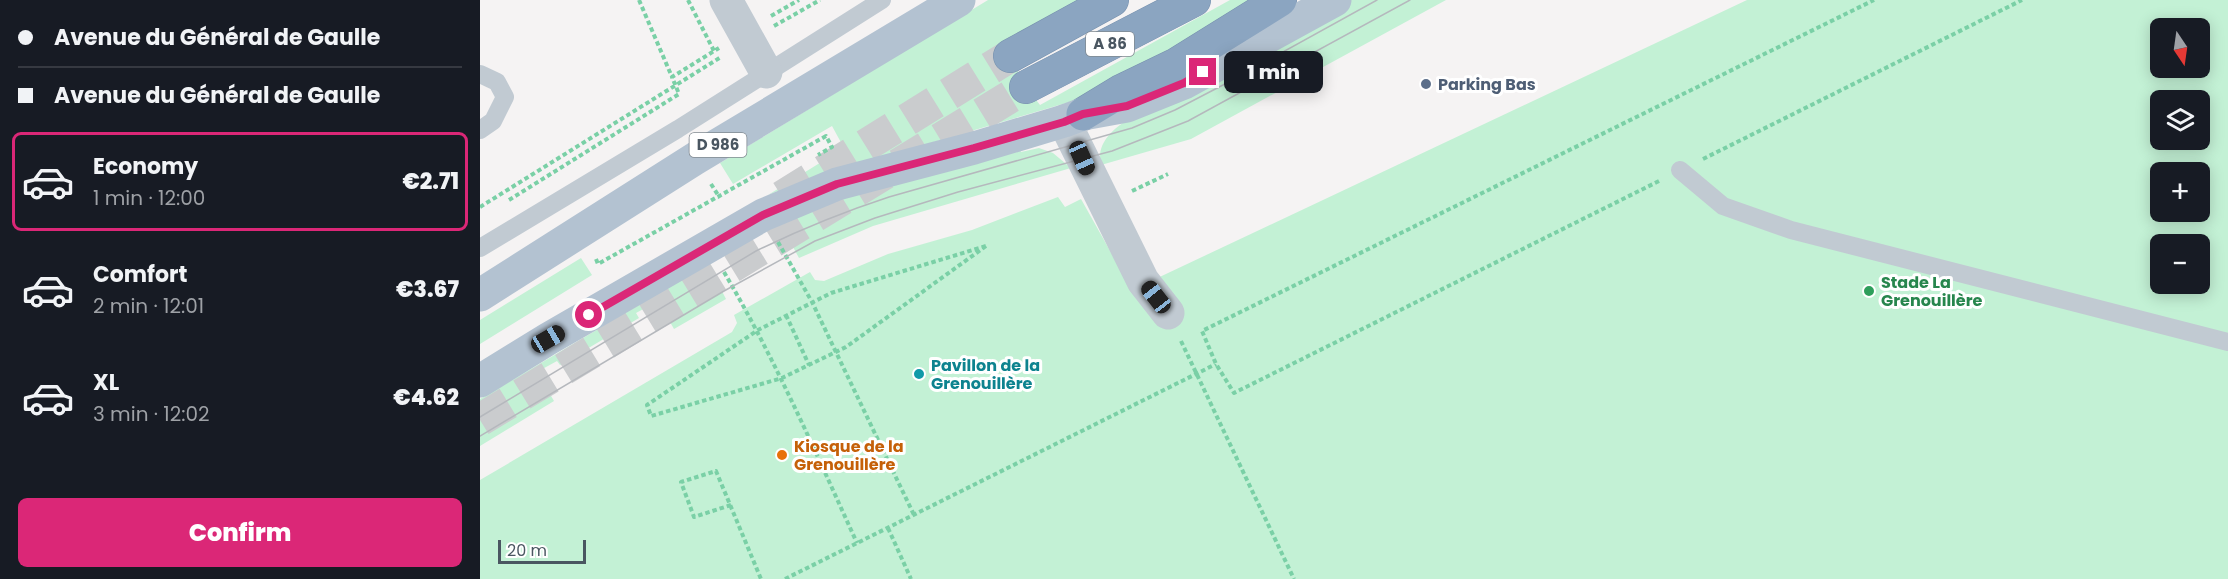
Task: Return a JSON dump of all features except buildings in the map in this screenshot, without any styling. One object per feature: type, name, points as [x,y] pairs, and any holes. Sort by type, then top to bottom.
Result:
[{"type":"highway","name":"A 86","points":[[1011,56],[1112,0]]},
{"type":"highway","name":"A 86","points":[[1026,87],[1194,0]]},
{"type":"highway","points":[[1074,118],[1121,91],[1177,64],[1280,0]]},
{"type":"main road","name":"D 986","points":[[480,295],[696,158],[959,0]]},
{"type":"main road","points":[[480,381],[548,339],[763,215],[837,184],[974,148],[1074,118],[1127,106],[1184,83],[1335,0]]},
{"type":"street","points":[[726,0],[766,72]]},
{"type":"street","points":[[1074,118],[1104,204],[1143,280],[1168,313]]},
{"type":"lane","points":[[480,248],[678,129],[882,0]]},
{"type":"lane","points":[[480,74],[497,82],[505,97],[493,121],[480,130]]},
{"type":"lane","points":[[1680,170],[1723,206],[1791,230],[2228,342]]},
{"type":"path","points":[[639,0],[679,94]]},
{"type":"path","points":[[688,0],[714,51]]},
{"type":"path","points":[[480,207],[676,85],[799,0]]},
{"type":"path","points":[[672,77],[714,51],[820,0]]},
{"type":"path","points":[[1874,0],[1202,332],[1215,363],[1234,393],[2022,0]]},
{"type":"path","points":[[672,77],[679,94]]},
{"type":"path","points":[[500,205],[679,94]]},
{"type":"path","points":[[720,198],[826,136],[832,147],[812,159]]},
{"type":"path","points":[[1104,204],[1168,174]]},
{"type":"path","points":[[778,241],[812,302],[914,515]]},
{"type":"path","points":[[986,246],[835,353],[782,378],[651,416],[647,405],[758,330],[812,302],[831,293],[986,246]]},
{"type":"path","points":[[724,271],[782,378],[857,543]]},
{"type":"path","points":[[1168,313],[1294,579]]},
{"type":"path","points":[[786,315],[809,365]]},
{"type":"path","points":[[785,579],[1215,363]]},
{"type":"path","points":[[730,505],[694,517],[681,482],[716,471],[762,579]]},
{"type":"path","points":[[888,528],[911,579]]},
{"type":"green space","points":[[988,0],[1083,0],[1010,56],[1027,88],[1040,105],[1230,0],[1254,0],[1205,36],[1073,101],[805,180],[768,195],[844,148],[832,126],[733,184],[720,163]]},
{"type":"green space","points":[[1350,0],[1446,0],[1191,139],[1101,165],[1103,144],[1116,128],[1128,119]]},
{"type":"green space","points":[[1747,0],[2228,0],[2228,579],[480,579],[480,480],[732,332],[737,323],[734,315],[810,272],[815,280],[824,281],[888,254],[972,230],[1058,197],[1065,207],[1081,199],[1132,290]]},
{"type":"green space","points":[[1039,148],[1053,153],[1071,168],[873,226],[799,258],[780,223],[812,207],[1020,149],[1021,152]]},
{"type":"green space","points":[[581,258],[592,275],[480,344],[480,320]]},
{"type":"green space","points":[[708,264],[726,299],[674,329],[658,301],[636,313],[639,318],[560,365],[557,361],[537,372],[554,401],[480,446],[480,399]]},
{"type":"tunnel","points":[[782,197],[1010,56]]},
{"type":"tunnel","points":[[480,420],[1026,87]]},
{"type":"tram line","points":[[480,417],[772,243],[838,215],[889,197],[1132,128],[1175,110],[1223,85],[1377,0]]},
{"type":"tram line","points":[[480,436],[724,291],[815,241],[875,218],[958,192],[1112,151],[1188,121],[1410,0]]},
{"type":"place","name":"Parking Bas","points":[[1426,84]]},
{"type":"place","name":"Stade La Grenouillère","points":[[1869,291]]},
{"type":"place","name":"Pavillon de la Grenouillère","points":[[919,374]]},
{"type":"place","name":"Kiosque de la Grenouillère","points":[[782,455]]},
{"type":"route","points":[[589,315],[763,215],[837,184],[974,148],[1064,122],[1083,114],[1127,106],[1184,83],[1203,72]]}]
